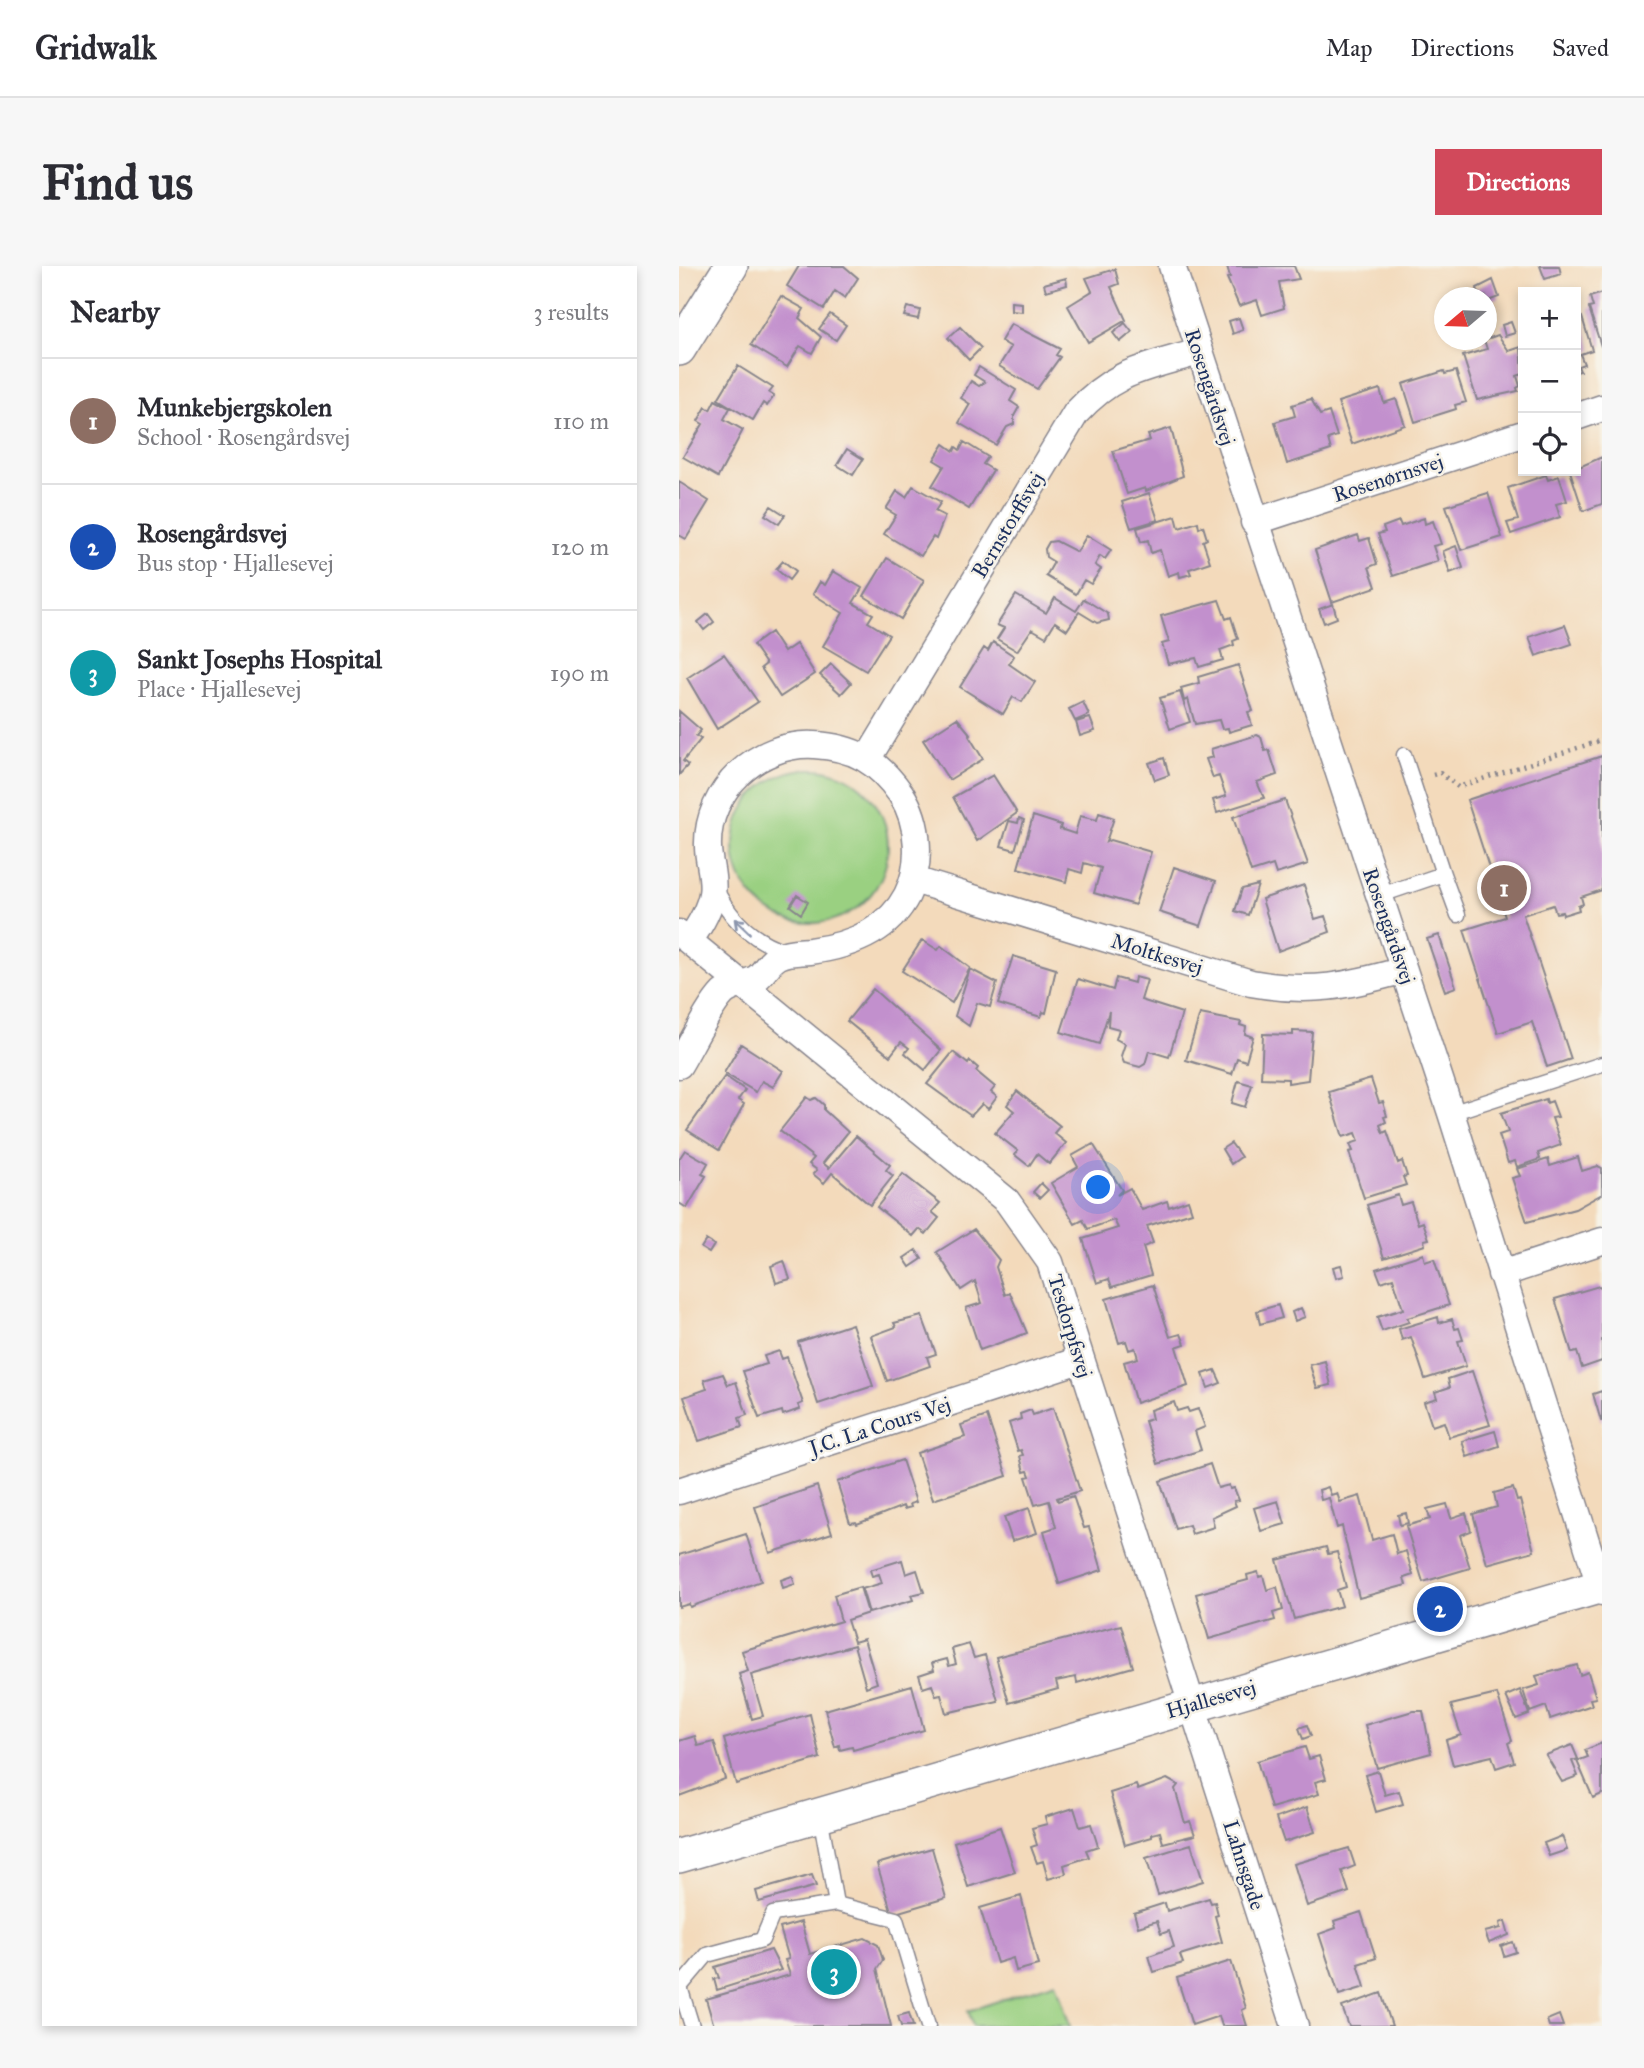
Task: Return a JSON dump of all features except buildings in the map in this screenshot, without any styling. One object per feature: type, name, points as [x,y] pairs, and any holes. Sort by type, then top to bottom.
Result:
[{"type":"street","points":[[679,349],[731,266]]},
{"type":"street","name":"Rosengårdsvej","points":[[1172,266],[1198,352],[1451,1113],[1601,1588]]},
{"type":"street","name":"Bernstorffsvej","points":[[868,758],[1076,412],[1096,391],[1123,374],[1198,352]]},
{"type":"street","points":[[1581,415],[1602,408]]},
{"type":"street","name":"Rosenørnsvej","points":[[1254,522],[1518,436]]},
{"type":"street","points":[[679,1065],[724,993],[758,977],[769,963],[790,952],[838,945],[865,937],[887,921],[905,898],[914,880],[917,853],[914,825],[904,798],[887,774],[868,758],[849,749],[808,745],[766,754],[747,766],[722,795],[710,826],[708,846],[712,880],[709,906],[684,937]]},
{"type":"street","name":"Moltkesvej","points":[[914,880],[1251,982],[1289,990],[1351,985],[1404,970]]},
{"type":"street","name":"Tesdorpfsvej","points":[[684,937],[1007,1201],[1050,1262],[1192,1704]]},
{"type":"street","points":[[1501,1274],[1602,1241]]},
{"type":"street","name":"J.C. La Cours Vej","points":[[679,1491],[1080,1360]]},
{"type":"street","name":"Hjallesevej","points":[[679,1856],[1192,1704],[1601,1588]]},
{"type":"street","name":"Lahnsgade","points":[[1192,1704],[1295,2026]]},
{"type":"lane","points":[[1404,755],[1458,915]]},
{"type":"lane","points":[[1378,896],[1443,874]]},
{"type":"lane","points":[[712,880],[723,904],[737,923],[754,938],[790,952]]},
{"type":"lane","points":[[1451,1113],[1602,1064]]},
{"type":"lane","points":[[820,1815],[837,1904]]},
{"type":"lane","points":[[692,2026],[680,1987],[707,1955],[762,1940],[773,1914],[837,1904],[896,1919],[929,2026]]},
{"type":"path","points":[[1413,781],[1440,773],[1458,787],[1602,740]]},
{"type":"green space","points":[[811,769],[840,775],[865,792],[882,817],[888,846],[882,875],[865,900],[840,917],[811,923],[782,917],[757,900],[740,875],[734,846],[740,817],[757,792],[782,775]]},
{"type":"green space","points":[[1056,1982],[1070,2026],[973,2026],[968,2011]]},
{"type":"place","name":"Munkebjergskolen","points":[[1504,888]]},
{"type":"place","name":"Rosengårdsvej","points":[[1440,1609]]},
{"type":"place","name":"Sankt Josephs Hospital","points":[[834,1972]]}]
